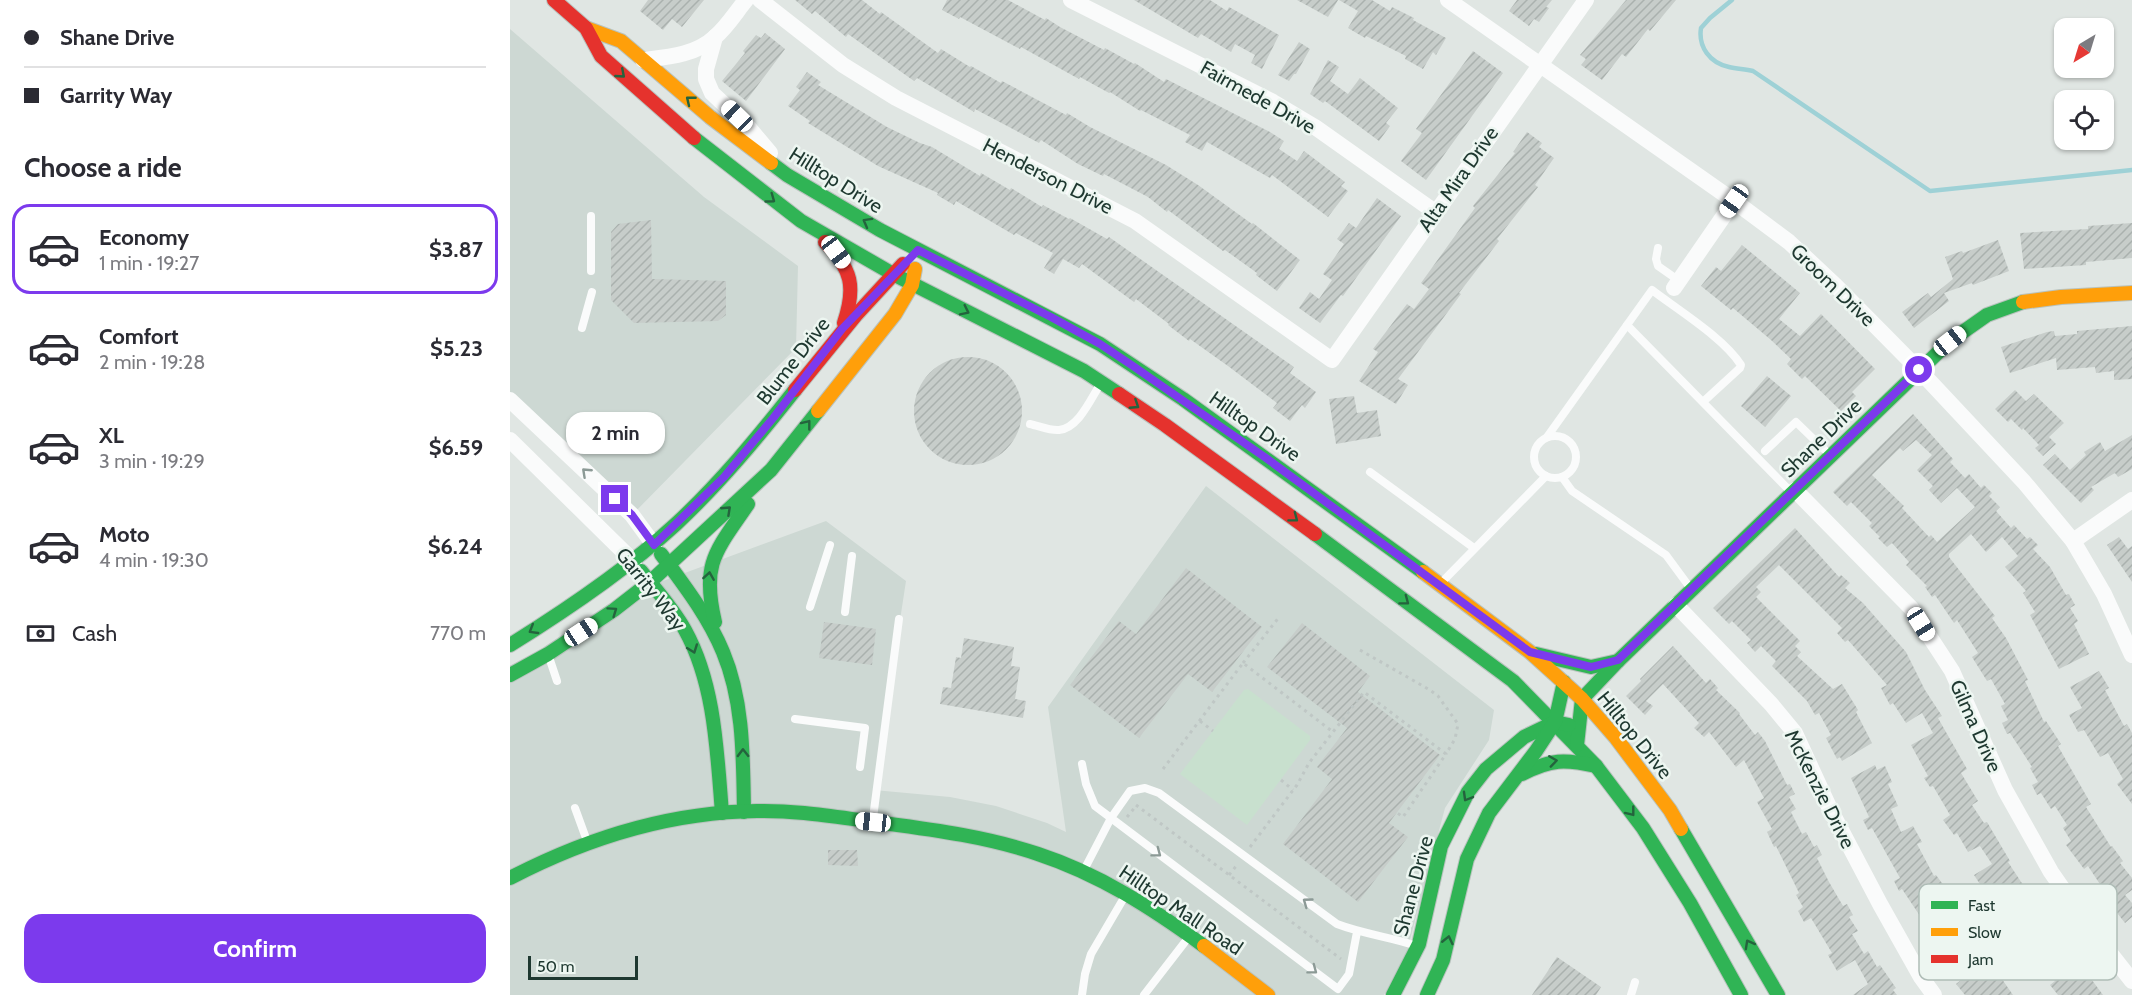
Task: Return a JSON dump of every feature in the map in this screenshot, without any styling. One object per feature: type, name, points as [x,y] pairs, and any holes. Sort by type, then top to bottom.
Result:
[{"type":"street","name":"Hilltop Drive","points":[[554,0],[586,28],[601,56],[696,140],[801,220],[912,285],[1036,346],[1101,383],[1259,492],[1513,681],[1596,765],[1643,828],[1690,903],[1741,995]]},
{"type":"street","points":[[643,60],[691,51],[715,37],[746,0]]},
{"type":"street","name":"Henderson Drive","points":[[760,0],[843,65],[896,98],[1135,220],[1332,360]]},
{"type":"street","name":"Fairmede Drive","points":[[1071,0],[1273,102],[1315,128],[1435,212]]},
{"type":"street","name":"Groom Drive","points":[[1448,0],[1734,201],[1789,242],[1836,286],[2024,482],[2073,541],[2104,594],[2132,655]]},
{"type":"street","name":"Alta Mira Drive","points":[[1332,360],[1586,0]]},
{"type":"street","name":"Hilltop Drive","points":[[586,28],[621,41],[710,117],[787,175],[833,204],[1100,344],[1183,399],[1440,584],[1530,652],[1555,689]]},
{"type":"street","points":[[715,37],[706,69],[706,79],[712,93],[749,128],[787,175]]},
{"type":"street","points":[[1672,290],[1734,201]]},
{"type":"street","points":[[801,220],[836,252],[847,267],[853,295],[842,329]]},
{"type":"street","points":[[724,653],[707,587],[708,571],[715,553],[771,470],[895,314],[912,285],[918,250]]},
{"type":"street","name":"Blume Drive","points":[[510,645],[561,614],[654,545],[724,477],[842,329],[918,250]]},
{"type":"street","name":"Shane Drive","points":[[1582,699],[1618,660],[1830,455],[1950,341],[1971,325],[2015,304],[2132,293]]},
{"type":"street","name":"Garrity Way","points":[[510,400],[632,515],[698,605],[724,653],[735,694],[742,741],[744,812]]},
{"type":"street","name":"Garrity Way","points":[[510,440],[634,562],[672,610],[688,638],[702,675],[716,741],[722,813]]},
{"type":"street","points":[[510,675],[548,654],[614,610],[650,582],[771,470]]},
{"type":"street","name":"Gilma Drive","points":[[1793,491],[1911,608],[1952,671],[2005,790],[2059,884]]},
{"type":"street","points":[[2073,541],[2132,500]]},
{"type":"street","name":"McKenzie Drive","points":[[1676,605],[1771,704],[1795,733],[1830,809],[1919,973]]},
{"type":"street","points":[[1530,652],[1591,667],[1618,660]]},
{"type":"street","points":[[1504,753],[1518,731],[1521,716],[1513,681],[1555,689],[1582,699],[1577,745]]},
{"type":"street","points":[[1427,995],[1443,960],[1467,859],[1489,813],[1555,722],[1555,689]]},
{"type":"street","name":"Hilltop Drive","points":[[1582,699],[1670,810],[1778,995]]},
{"type":"street","points":[[1555,722],[1612,734]]},
{"type":"street","name":"Shane Drive","points":[[1393,995],[1417,946],[1441,846],[1468,792],[1486,769],[1504,753],[1524,737],[1555,722]]},
{"type":"street","points":[[1515,778],[1544,762],[1555,759],[1596,765]]},
{"type":"street","name":"Hilltop Mall Road","points":[[510,878],[550,858],[588,843],[653,824],[722,813],[793,813],[948,831],[1001,842],[1063,862],[1083,871],[1127,894],[1189,936],[1268,995]]},
{"type":"street","name":"Gilma Drive","points":[[2117,962],[2132,981]]},
{"type":"street","name":"McKenzie Drive","points":[[1923,980],[1934,995]]},
{"type":"lane","points":[[591,216],[591,271]]},
{"type":"lane","points":[[1658,248],[1656,259],[1658,266],[1672,290],[1710,334],[1735,356],[1741,365],[1704,401]]},
{"type":"lane","points":[[1547,437],[1652,291],[1672,290]]},
{"type":"lane","points":[[582,328],[592,292]]},
{"type":"lane","points":[[1627,324],[1793,491]]},
{"type":"lane","points":[[1030,424],[1057,431],[1067,428],[1079,417],[1101,383]]},
{"type":"lane","points":[[1765,451],[1796,422],[1830,455]]},
{"type":"lane","points":[[1555,435],[1563,437],[1575,449],[1574,466],[1562,477],[1546,476],[1535,464],[1533,456],[1535,448],[1547,437],[1555,435]]},
{"type":"lane","points":[[1370,472],[1474,548]]},
{"type":"lane","points":[[1440,584],[1546,476]]},
{"type":"lane","points":[[1562,477],[1572,491],[1666,555],[1691,590]]},
{"type":"lane","points":[[810,607],[830,545]]},
{"type":"lane","points":[[845,612],[852,556]]},
{"type":"lane","points":[[873,822],[899,619]]},
{"type":"lane","points":[[548,654],[557,681]]},
{"type":"lane","points":[[795,719],[865,728],[860,767]]},
{"type":"lane","points":[[1082,764],[1086,784],[1095,806],[1338,989],[1349,974],[1357,932]]},
{"type":"lane","points":[[1083,871],[1111,818],[1130,792],[1145,788],[1159,793],[1337,924],[1357,932],[1398,939],[1417,946]]},
{"type":"lane","points":[[575,808],[588,843]]},
{"type":"lane","points":[[1082,995],[1091,954],[1127,894]]},
{"type":"lane","points":[[1144,995],[1189,936]]},
{"type":"lane","points":[[1631,995],[1635,982]]},
{"type":"path","points":[[1163,769],[1280,616]]},
{"type":"path","points":[[1360,650],[1438,696],[1458,724],[1455,739],[1446,754],[1402,817],[1396,812]]},
{"type":"path","points":[[1243,663],[1333,732]]},
{"type":"path","points":[[1229,875],[1364,692],[1446,754]]},
{"type":"path","points":[[1200,721],[1213,730]]},
{"type":"path","points":[[1281,780],[1293,790]]},
{"type":"path","points":[[1419,783],[1423,787]]},
{"type":"path","points":[[1136,805],[1341,959]]},
{"type":"shaded area","points":[[510,29],[704,197],[798,266],[796,348],[632,515],[510,398]]},
{"type":"shaded area","points":[[1206,486],[1494,710],[1489,740],[1445,808],[1407,951],[1384,995],[510,995],[510,676],[663,581],[826,521],[906,581],[874,790],[950,797],[996,806],[1047,823],[1066,832],[1048,707]]},
{"type":"green space","points":[[1248,689],[1310,736],[1310,740],[1247,825],[1180,774],[1244,690]]},
{"type":"building","points":[[648,0],[704,0],[682,27],[672,19],[663,30],[640,11]]},
{"type":"building","points":[[795,0],[862,0],[938,53],[941,49],[1001,83],[1002,81],[1066,115],[1067,113],[1166,165],[1253,223],[1300,260],[1277,291],[1256,275],[1257,273],[1148,197],[1104,174],[1103,176],[1078,164],[1041,140],[1039,143],[975,109],[974,112],[917,78],[914,81],[848,34],[846,37],[815,11],[812,14]]},
{"type":"building","points":[[947,0],[1008,0],[1045,20],[1046,18],[1104,50],[1105,48],[1135,63],[1164,82],[1166,79],[1270,132],[1284,141],[1279,149],[1297,161],[1304,151],[1345,182],[1341,186],[1348,191],[1328,217],[1272,175],[1270,178],[1207,142],[1202,151],[1185,142],[1190,135],[1140,111],[1110,92],[1080,77],[1079,79],[1021,47],[1020,49],[942,10]]},
{"type":"building","points":[[1134,0],[1210,0],[1227,11],[1229,7],[1279,35],[1262,69],[1251,63],[1255,55],[1235,44],[1231,52],[1201,34],[1198,38]]},
{"type":"building","points":[[1297,0],[1338,0],[1328,17]]},
{"type":"building","points":[[1339,0],[1372,0],[1390,11],[1392,7],[1446,38],[1436,55],[1433,52],[1423,69],[1405,59],[1406,56],[1348,28],[1358,11]]},
{"type":"building","points":[[1517,0],[1552,0],[1539,22],[1534,19],[1529,26],[1509,11]]},
{"type":"building","points":[[1626,0],[1676,0],[1650,31],[1648,29],[1626,57],[1622,54],[1602,80],[1581,65],[1586,59],[1580,55]]},
{"type":"building","points":[[765,33],[785,49],[746,101],[722,81],[745,53],[743,51],[756,35],[761,38]]},
{"type":"building","points":[[1299,42],[1310,49],[1296,74],[1289,81],[1278,75]]},
{"type":"building","points":[[1473,51],[1503,73],[1426,180],[1401,161],[1422,133],[1416,129]]},
{"type":"building","points":[[1328,60],[1339,67],[1330,81],[1348,94],[1360,78],[1398,108],[1386,123],[1390,126],[1379,141],[1325,101],[1323,103],[1310,94]]},
{"type":"building","points":[[807,72],[821,82],[818,85],[887,127],[932,147],[980,176],[981,173],[1042,207],[1043,205],[1070,218],[1107,239],[1109,237],[1294,367],[1290,373],[1316,392],[1305,408],[1302,405],[1290,421],[1273,408],[1277,403],[1228,366],[1190,339],[1189,341],[1136,299],[1134,302],[1082,264],[1079,268],[1063,259],[1054,274],[1044,268],[1053,253],[1016,233],[1014,235],[956,201],[954,205],[937,195],[938,193],[878,166],[808,123],[810,121],[788,106],[800,90],[796,87]]},
{"type":"building","points":[[1527,132],[1542,143],[1539,147],[1554,158],[1535,185],[1538,187],[1497,239],[1499,241],[1398,379],[1408,385],[1396,404],[1359,381],[1378,352],[1373,349],[1407,304],[1414,309],[1429,289],[1421,283],[1475,208],[1473,206],[1515,153],[1513,152]]},
{"type":"building","points":[[1377,198],[1401,216],[1343,296],[1341,295],[1320,323],[1299,308],[1310,292],[1319,299],[1332,280],[1323,274],[1344,244],[1337,239],[1349,223],[1356,228]]},
{"type":"building","points":[[651,220],[652,279],[726,281],[726,315],[718,321],[634,323],[611,300],[611,232],[618,224]]},
{"type":"building","points":[[2132,223],[2132,258],[2086,262],[2086,265],[2024,269],[2020,233],[2088,229],[2088,226]]},
{"type":"building","points":[[1998,240],[2009,271],[1944,293],[1949,301],[1914,328],[1902,312],[1928,293],[1931,297],[1953,279],[1945,257]]},
{"type":"building","points":[[1742,245],[1800,293],[1779,319],[1800,336],[1821,314],[1875,369],[1852,392],[1856,396],[1841,411],[1805,376],[1802,379],[1787,364],[1791,359],[1771,340],[1733,308],[1731,310],[1701,286],[1716,267],[1721,271]]},
{"type":"building","points":[[2132,326],[2132,379],[2114,380],[2114,371],[2096,373],[2095,367],[2057,370],[2056,358],[2010,373],[2001,347],[2047,332],[2054,331],[2055,336],[2077,334],[2077,331]]},
{"type":"building","points":[[968,357],[989,361],[1006,373],[1018,390],[1022,411],[1018,432],[1006,449],[989,461],[968,465],[947,461],[930,449],[918,432],[914,411],[918,390],[930,373],[947,361]]},
{"type":"building","points":[[1767,376],[1791,396],[1765,427],[1741,406]]},
{"type":"building","points":[[2015,390],[2026,401],[2034,394],[2064,423],[2049,437],[2056,444],[2043,456],[2035,448],[2039,445],[2023,428],[2022,430],[2011,419],[2008,422],[1995,409]]},
{"type":"building","points":[[1354,396],[1357,413],[1377,410],[1381,436],[1336,444],[1329,399]]},
{"type":"building","points":[[1913,414],[1953,459],[1950,462],[1965,478],[1969,474],[1981,488],[1984,485],[1992,493],[1989,496],[2000,507],[1996,511],[2011,528],[2014,525],[2027,539],[2030,537],[2038,545],[2033,549],[2050,567],[2066,595],[2069,594],[2075,605],[2070,608],[2078,621],[2074,624],[2089,654],[2059,669],[2030,615],[2035,612],[2023,593],[2026,591],[2005,567],[2018,556],[2002,537],[1986,552],[1971,534],[1949,554],[1949,557],[1995,616],[1992,618],[2006,638],[2028,680],[2025,681],[2044,722],[2046,721],[2061,744],[2058,746],[2091,804],[2086,807],[2111,847],[2123,861],[2120,863],[2132,878],[2132,890],[2125,895],[2132,903],[2132,917],[2125,923],[2117,913],[2117,884],[2100,884],[2088,866],[2084,869],[2066,845],[2071,841],[2063,828],[2067,825],[2055,806],[2051,809],[2041,793],[2037,795],[2032,785],[2038,782],[2030,768],[2032,767],[2010,733],[2007,734],[2002,723],[2008,720],[2001,706],[2005,704],[1991,679],[1987,681],[1972,657],[1978,653],[1957,620],[1954,623],[1935,595],[1932,597],[1925,587],[1927,586],[1906,565],[1909,562],[1892,543],[1887,547],[1869,526],[1872,523],[1851,502],[1847,506],[1833,492]],"holes":[[[1916,440],[1932,455],[1917,470],[1933,486],[1929,490],[1941,503],[1957,488],[1975,507],[1937,542],[1931,535],[1929,537],[1902,508],[1904,506],[1872,475],[1900,448],[1903,451]]]},
{"type":"building","points":[[2132,435],[2132,469],[2118,477],[2115,473],[2091,487],[2094,490],[2081,503],[2043,465],[2055,454],[2070,470],[2086,455],[2084,452],[2100,442],[2105,451]]},
{"type":"building","points":[[1795,528],[1839,577],[1841,575],[1850,583],[1845,588],[1863,603],[1906,652],[1925,690],[1942,716],[1938,718],[1967,769],[1961,773],[1978,801],[1972,805],[1984,823],[1987,822],[2022,884],[1980,884],[1974,875],[1992,864],[1980,846],[1968,852],[1957,833],[1954,835],[1943,820],[1950,815],[1933,786],[1930,787],[1924,778],[1928,776],[1911,745],[1933,733],[1922,713],[1906,723],[1893,703],[1890,705],[1881,688],[1887,685],[1848,640],[1845,642],[1837,633],[1842,628],[1779,565],[1756,587],[1761,592],[1756,597],[1800,641],[1795,646],[1801,652],[1797,656],[1833,689],[1842,684],[1858,710],[1856,712],[1872,743],[1842,761],[1840,757],[1837,759],[1826,738],[1831,735],[1819,713],[1815,715],[1807,701],[1772,666],[1776,661],[1761,646],[1755,652],[1747,643],[1751,640],[1732,621],[1729,624],[1713,608]]},
{"type":"building","points":[[2119,537],[2128,549],[2132,546],[2132,582],[2107,545]]},
{"type":"building","points":[[1186,568],[1262,627],[1212,692],[1188,674],[1139,738],[1070,685],[1119,621],[1136,634]]},
{"type":"building","points":[[824,622],[876,629],[872,665],[819,658]]},
{"type":"building","points":[[1302,623],[1370,676],[1358,692],[1440,755],[1389,823],[1408,837],[1358,902],[1283,844],[1332,779],[1317,767],[1347,728],[1267,667]]},
{"type":"building","points":[[964,638],[1014,647],[1011,666],[1020,667],[1015,699],[1026,701],[1023,718],[940,704],[943,687],[951,688],[956,657],[961,658]]},
{"type":"building","points":[[1673,646],[1706,683],[1710,679],[1718,688],[1716,690],[1740,713],[1755,735],[1758,732],[1765,741],[1787,785],[1790,784],[1795,794],[1789,797],[1796,809],[1791,812],[1802,834],[1806,832],[1814,847],[1817,845],[1822,855],[1817,858],[1829,882],[1843,906],[1847,904],[1853,915],[1849,917],[1858,931],[1852,934],[1864,954],[1868,951],[1877,967],[1880,965],[1896,988],[1893,990],[1897,995],[1853,995],[1868,984],[1855,960],[1837,971],[1828,955],[1832,953],[1811,918],[1804,922],[1798,911],[1803,907],[1796,895],[1799,893],[1767,832],[1772,829],[1757,802],[1764,798],[1744,760],[1736,767],[1709,732],[1704,737],[1694,728],[1699,723],[1663,684],[1646,701],[1653,706],[1645,715],[1626,696]]},
{"type":"building","points":[[2099,671],[2109,688],[2105,690],[2124,726],[2127,724],[2132,733],[2132,804],[2117,784],[2123,779],[2108,753],[2100,757],[2084,730],[2078,732],[2069,715],[2082,708],[2070,687]]},
{"type":"building","points":[[1875,765],[1877,770],[1885,766],[1892,782],[1888,784],[1898,806],[1891,809],[1901,832],[1913,826],[1922,842],[1917,844],[1934,876],[1936,875],[1943,884],[1919,884],[1919,914],[1902,889],[1899,891],[1894,881],[1900,878],[1872,828],[1868,830],[1863,820],[1869,817],[1851,778]]},
{"type":"building","points":[[828,850],[857,850],[858,866],[828,865]]},
{"type":"building","points":[[1557,957],[1601,987],[1596,995],[1532,995]]},
{"type":"building","points":[[1961,980],[2003,980],[2013,995],[1965,995],[1956,984]]},
{"type":"building","points":[[2092,980],[2103,995],[2058,995],[2050,985],[2055,981]]},
{"type":"waterway","points":[[1732,0],[1701,28],[1701,42],[1711,58],[1722,65],[1753,71],[1930,191],[2132,170]]},
{"type":"traffic: fast","points":[[694,138],[801,221],[893,274],[1084,371],[1119,394]]},
{"type":"traffic: fast","points":[[771,163],[787,175],[880,230],[1100,344],[1183,399],[1423,572]]},
{"type":"traffic: fast","points":[[1577,745],[1582,699],[1618,661],[1950,341],[1987,315],[2023,302]]},
{"type":"traffic: fast","points":[[510,645],[596,588],[676,524],[738,459],[795,390]]},
{"type":"traffic: fast","points":[[510,675],[548,654],[614,610],[650,582],[771,470],[818,411]]},
{"type":"traffic: fast","points":[[715,622],[710,585],[714,558],[748,504]]},
{"type":"traffic: fast","points":[[1315,534],[1513,681],[1596,766],[1643,828],[1690,903],[1741,995]]},
{"type":"traffic: fast","points":[[661,554],[703,613],[730,671],[741,731],[744,812]]},
{"type":"traffic: fast","points":[[641,571],[685,630],[703,673],[713,719],[722,813]]},
{"type":"traffic: fast","points":[[1536,654],[1591,667],[1618,661]]},
{"type":"traffic: fast","points":[[1427,995],[1443,960],[1467,859],[1489,813],[1555,722],[1564,682]]},
{"type":"traffic: fast","points":[[1393,995],[1419,944],[1441,846],[1468,792],[1486,769],[1524,737],[1555,722],[1569,725]]},
{"type":"traffic: fast","points":[[1522,774],[1541,765],[1558,762],[1596,766]]},
{"type":"traffic: fast","points":[[510,878],[599,839],[660,822],[724,813],[757,811],[804,813],[961,835],[1038,854],[1082,871],[1124,893],[1165,918],[1204,946]]},
{"type":"traffic: fast","points":[[1681,829],[1778,995]]},
{"type":"traffic: slow","points":[[586,28],[621,41],[710,117],[771,163]]},
{"type":"traffic: slow","points":[[818,411],[895,314],[912,285],[915,269]]},
{"type":"traffic: slow","points":[[2023,302],[2061,297],[2132,293]]},
{"type":"traffic: slow","points":[[1423,572],[1530,652],[1582,699],[1616,738],[1670,810],[1681,829]]},
{"type":"traffic: slow","points":[[1204,946],[1268,995]]},
{"type":"traffic: jam","points":[[554,0],[586,28],[601,56],[694,138]]},
{"type":"traffic: jam","points":[[825,242],[841,261],[849,279],[850,299],[844,323]]},
{"type":"traffic: jam","points":[[795,390],[856,315],[903,264]]},
{"type":"traffic: jam","points":[[1119,394],[1315,534]]},
{"type":"route","points":[[615,499],[632,515],[654,545],[724,477],[804,380],[842,329],[918,250],[1100,344],[1266,458],[1530,652],[1591,667],[1618,660],[1919,370]]}]
